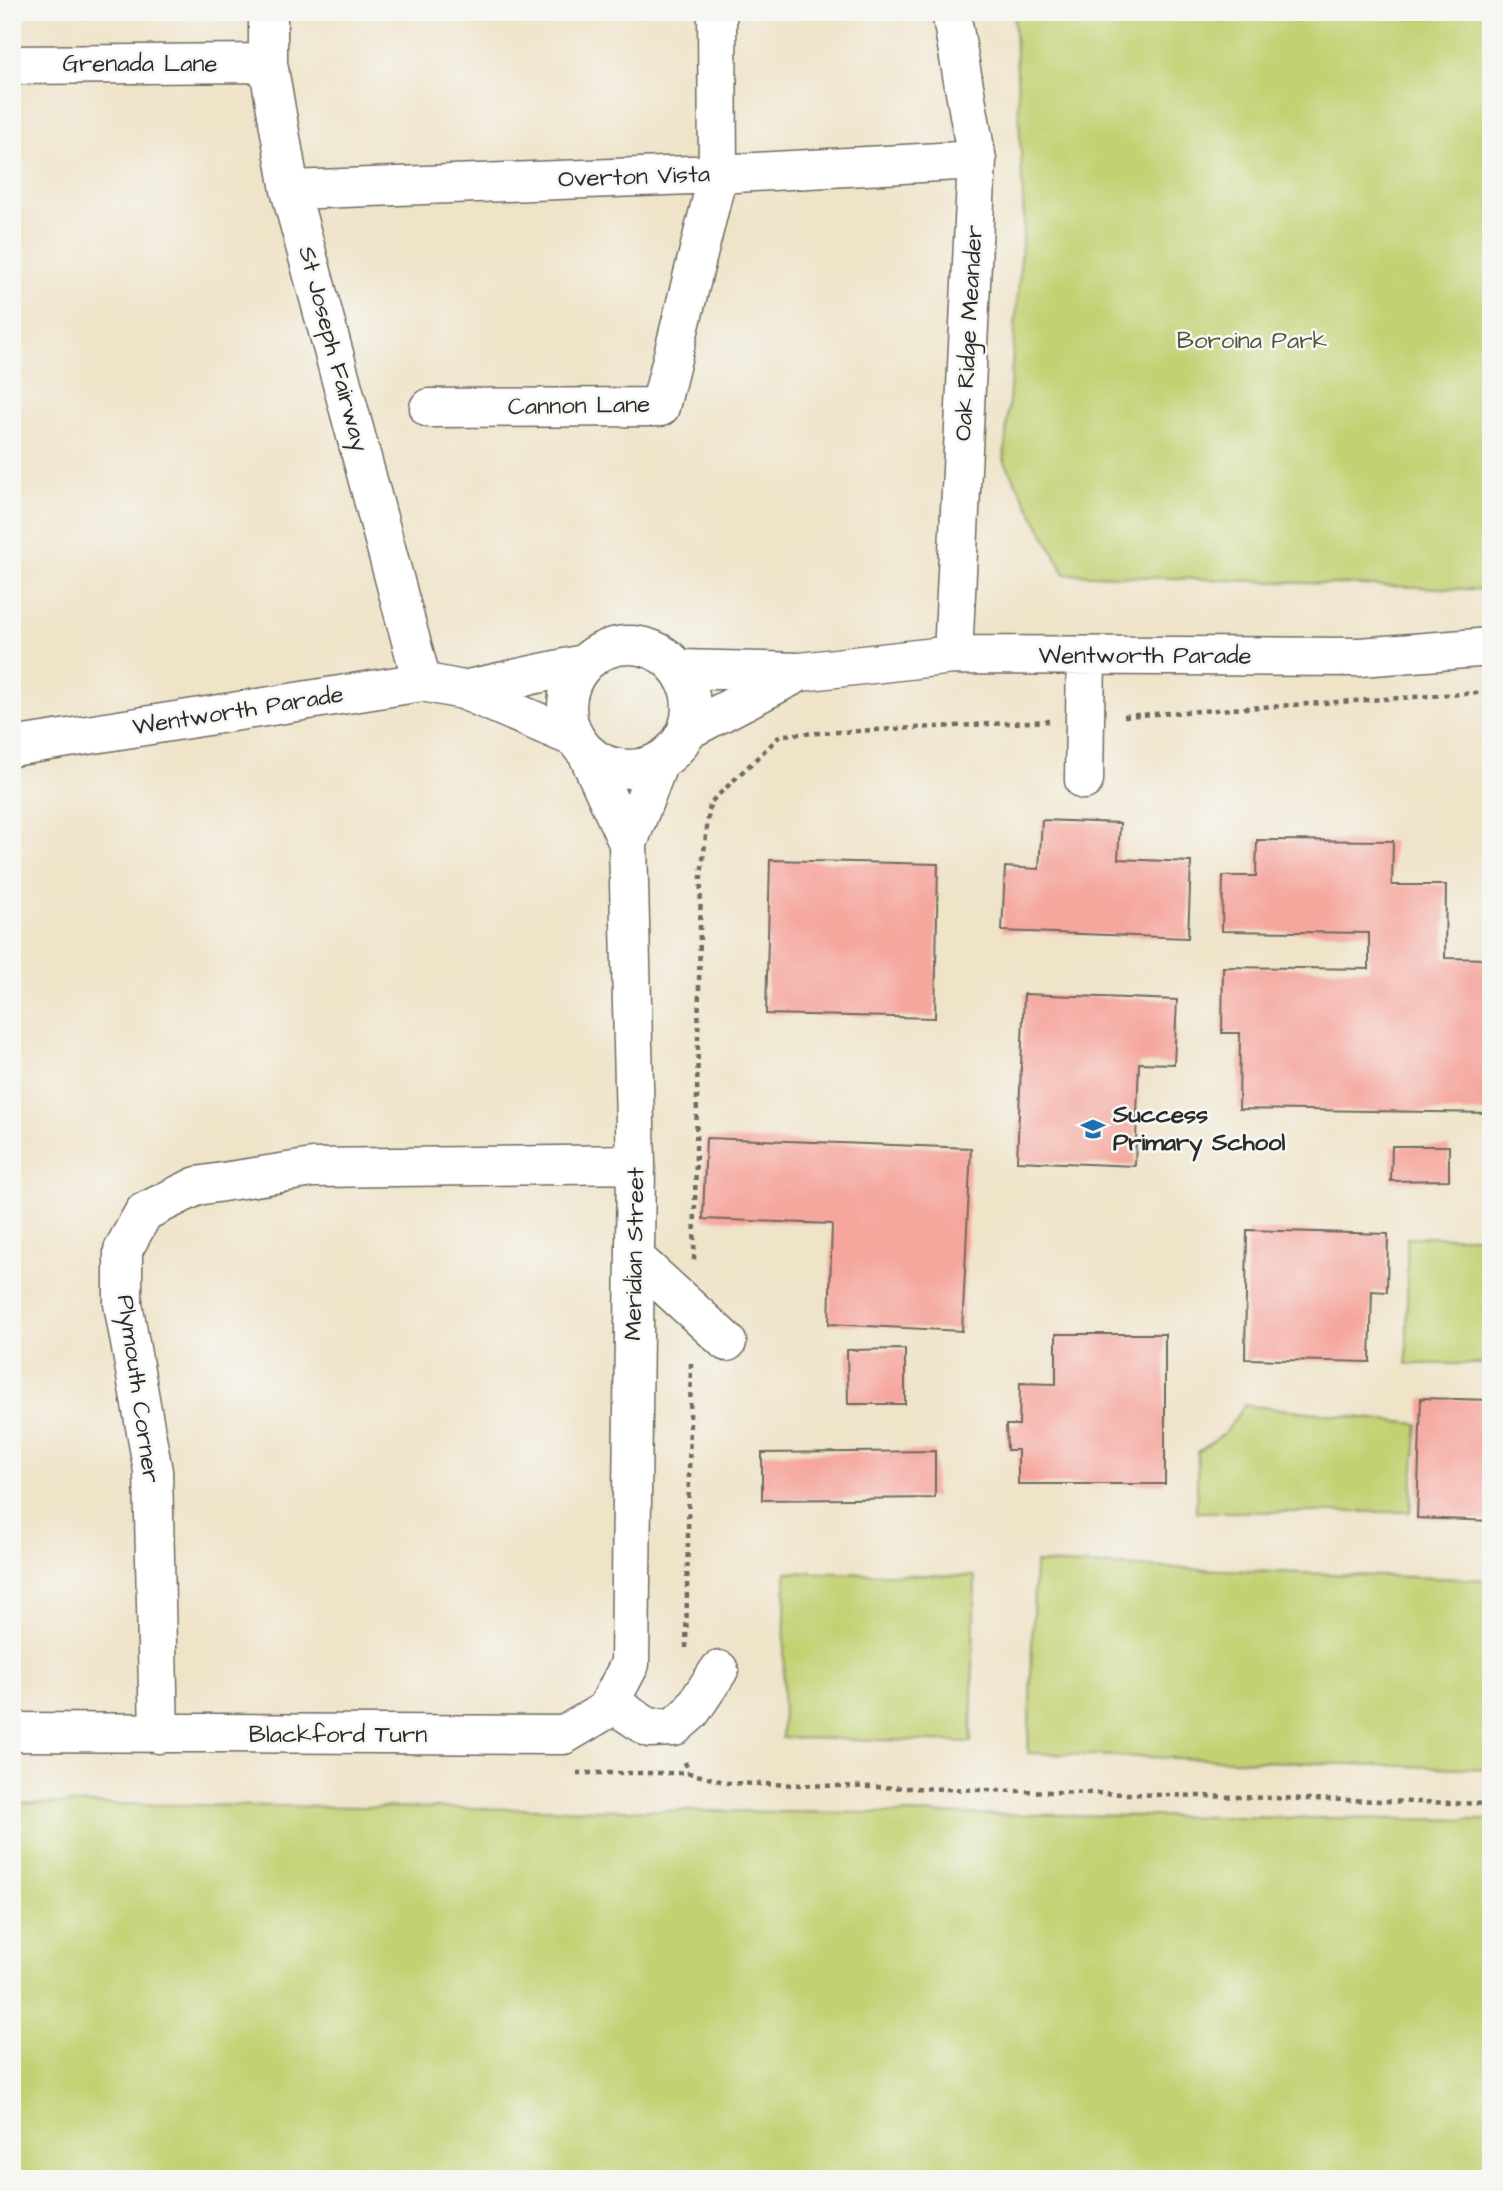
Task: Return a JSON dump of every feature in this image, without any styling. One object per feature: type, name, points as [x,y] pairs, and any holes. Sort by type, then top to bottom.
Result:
[{"type":"street","name":"St Joseph Fairway","points":[[268,12],[268,64],[290,190],[422,682]]},
{"type":"street","points":[[717,12],[718,173]]},
{"type":"street","name":"Oak Ridge Meander","points":[[951,12],[977,160],[953,655]]},
{"type":"street","name":"Grenada Lane","points":[[12,65],[268,64]]},
{"type":"street","name":"Overton Vista","points":[[290,190],[977,160]]},
{"type":"street","name":"Cannon Lane","points":[[429,408],[660,407],[718,173]]},
{"type":"street","points":[[622,645],[643,646],[663,654],[679,669],[689,688],[692,709],[688,730],[676,748],[659,762],[638,768],[620,768],[602,762],[581,745],[568,721],[567,703],[572,682],[583,664],[601,651],[622,645]]},
{"type":"street","name":"Wentworth Parade","points":[[679,669],[800,672],[953,655],[1360,657],[1491,646]]},
{"type":"street","points":[[1084,780],[1086,656]]},
{"type":"street","name":"Wentworth Parade","points":[[463,690],[583,664]]},
{"type":"street","name":"Wentworth Parade","points":[[688,730],[800,672]]},
{"type":"street","name":"Wentworth Parade","points":[[12,747],[422,682],[463,690],[581,745]]},
{"type":"street","name":"Meridian Street","points":[[581,745],[628,843]]},
{"type":"street","name":"Meridian Street","points":[[630,1664],[636,1164],[628,843],[659,762]]},
{"type":"street","name":"Plymouth Corner","points":[[159,1734],[153,1471],[123,1304],[123,1250],[145,1212],[197,1186],[313,1168],[636,1164]]},
{"type":"street","points":[[635,1258],[727,1342]]},
{"type":"street","name":"Blackford Turn","points":[[12,1732],[564,1735],[606,1710],[630,1664]]},
{"type":"street","points":[[610,1702],[649,1728],[674,1727],[684,1718],[719,1670]]},
{"type":"path","points":[[686,1650],[701,876],[710,803],[781,734],[1085,719],[1491,692]]},
{"type":"path","points":[[684,1718],[684,1757],[689,1773],[728,1783],[1491,1804]]},
{"type":"green space","name":"Boroina Park","points":[[1014,12],[1491,12],[1491,590],[1065,574],[1004,460],[1024,221]]},
{"type":"green space","points":[[1407,1237],[1491,1237],[1491,1364],[1407,1364]]},
{"type":"green space","points":[[1244,1405],[1418,1424],[1410,1512],[1196,1512],[1198,1452],[1226,1432]]},
{"type":"green space","points":[[1035,1563],[1491,1580],[1491,1769],[1028,1753]]},
{"type":"green space","points":[[786,1572],[975,1576],[971,1742],[782,1738]]},
{"type":"green space","points":[[12,1803],[1491,1820],[1491,2179],[12,2179]]},
{"type":"building","points":[[1042,820],[1120,823],[1118,859],[1191,862],[1188,938],[1002,931],[1005,867],[1039,869]]},
{"type":"building","points":[[1257,840],[1393,841],[1392,885],[1446,885],[1445,958],[1491,959],[1491,1113],[1239,1109],[1240,1033],[1222,1033],[1223,967],[1369,969],[1369,933],[1222,931],[1223,876],[1256,876]]},
{"type":"building","points":[[770,860],[938,864],[935,1018],[766,1014]]},
{"type":"building","points":[[1024,994],[1177,1000],[1174,1064],[1139,1063],[1135,1166],[1017,1161]]},
{"type":"building","points":[[706,1138],[971,1148],[962,1331],[829,1324],[832,1224],[703,1219]]},
{"type":"building","points":[[1392,1146],[1449,1146],[1449,1180],[1391,1181]]},
{"type":"building","points":[[1247,1230],[1388,1234],[1387,1292],[1372,1291],[1370,1362],[1245,1359]]},
{"type":"building","points":[[1056,1334],[1165,1334],[1165,1484],[1018,1484],[1018,1450],[1007,1450],[1006,1425],[1019,1425],[1020,1383],[1056,1384]]},
{"type":"building","points":[[905,1349],[905,1404],[848,1404],[847,1350]]},
{"type":"building","points":[[1421,1398],[1491,1400],[1491,1521],[1417,1518]]},
{"type":"building","points":[[935,1451],[935,1498],[762,1500],[762,1453]]},
{"type":"place","name":"Success Primary School","points":[[1093,1129]]}]
